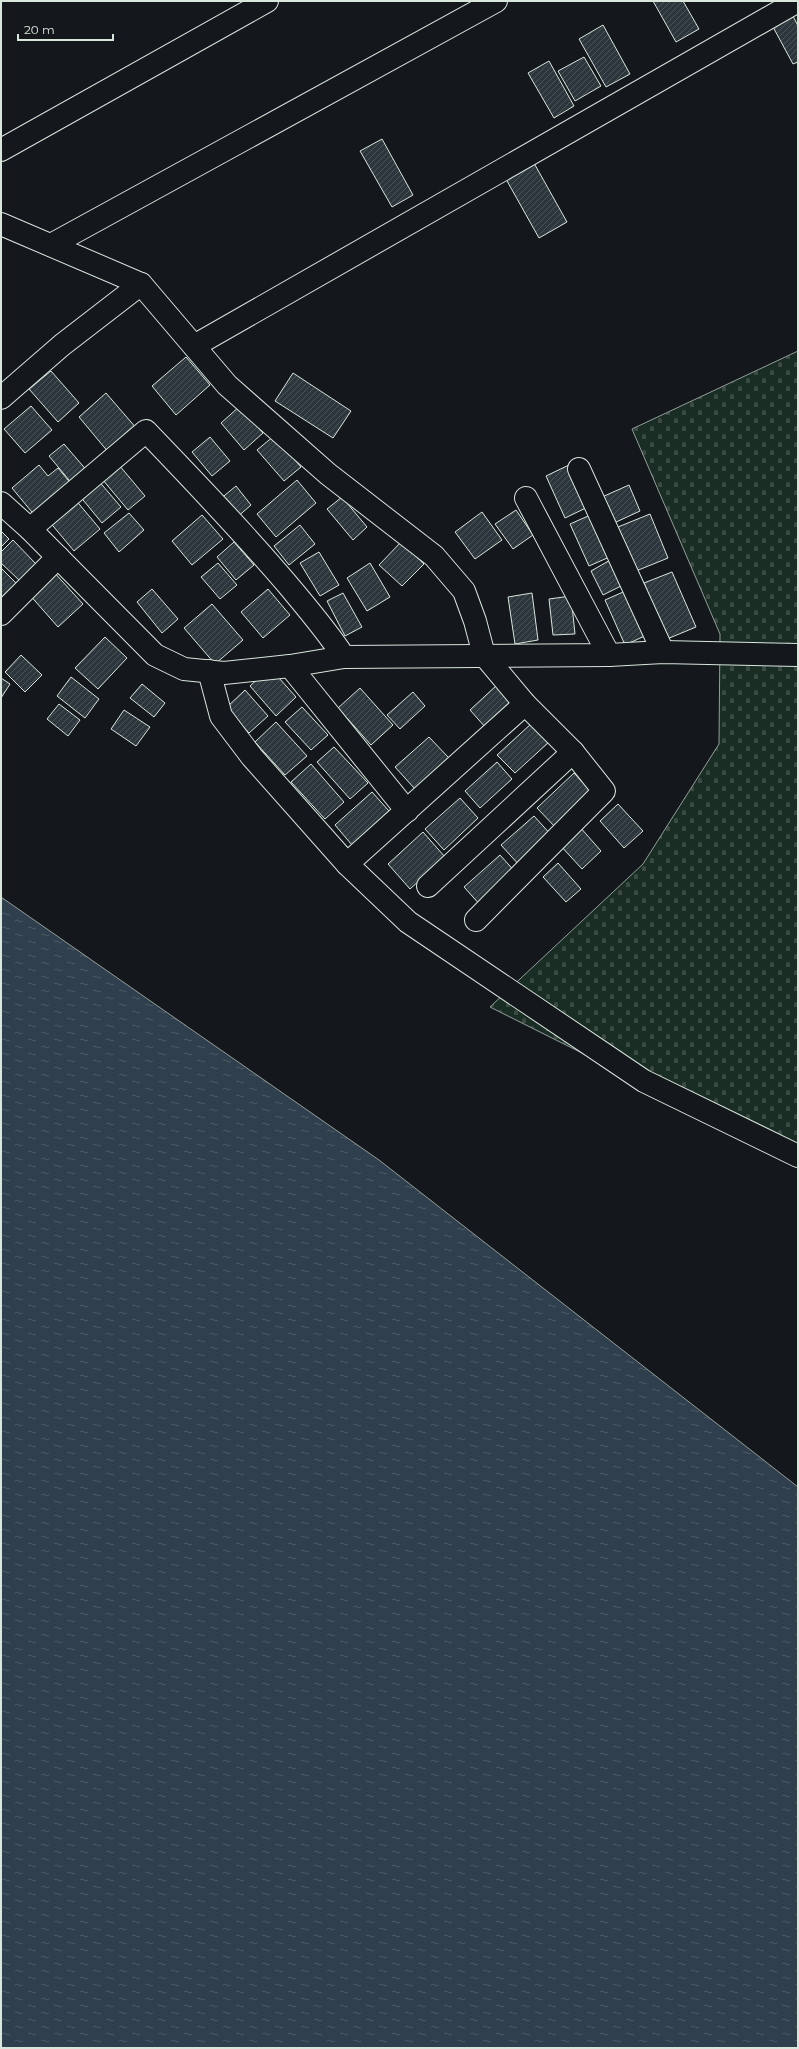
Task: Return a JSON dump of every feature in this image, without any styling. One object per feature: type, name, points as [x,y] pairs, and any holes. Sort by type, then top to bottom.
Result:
[{"type":"street","points":[[1,150],[267,1]]},
{"type":"street","points":[[51,245],[496,1]]},
{"type":"street","points":[[194,346],[798,1]]},
{"type":"street","points":[[1,224],[142,284],[227,385],[328,474],[434,556],[464,591],[475,621],[484,655],[525,704],[573,752],[604,791],[476,920]]},
{"type":"street","points":[[1,398],[62,345],[142,284]]},
{"type":"street","points":[[30,529],[146,431],[270,564],[330,635],[344,657]]},
{"type":"street","points":[[580,469],[663,652]]},
{"type":"street","points":[[526,498],[609,655]]},
{"type":"street","points":[[1,503],[30,529],[155,655],[184,669],[224,672],[290,666],[344,657],[609,655],[663,652],[798,655]]},
{"type":"street","points":[[1,614],[58,557]]},
{"type":"street","points":[[290,666],[407,811]]},
{"type":"street","points":[[209,671],[221,716],[252,757],[347,864],[408,922],[644,1081],[798,1156]]},
{"type":"street","points":[[347,864],[525,704]]},
{"type":"street","points":[[428,886],[573,752]]},
{"type":"green space","points":[[798,351],[798,1161],[490,1007],[643,864],[719,744],[720,634],[632,429]]},
{"type":"water","points":[[1,897],[379,1160],[798,1487],[798,2048],[1,2048]]},
{"type":"building","points":[[653,1],[683,1],[699,29],[676,42]]},
{"type":"building","points":[[793,16],[798,26],[798,62],[793,64],[773,27]]},
{"type":"building","points":[[603,25],[630,74],[606,87],[579,39]]},
{"type":"building","points":[[584,57],[601,86],[575,101],[558,71]]},
{"type":"building","points":[[549,61],[574,106],[554,118],[528,73]]},
{"type":"building","points":[[382,139],[413,195],[392,207],[360,151]]},
{"type":"building","points":[[530,156],[567,222],[539,238],[502,172]]},
{"type":"building","points":[[186,357],[210,385],[176,415],[152,386]]},
{"type":"building","points":[[51,371],[79,403],[58,422],[29,389]]},
{"type":"building","points":[[293,373],[351,411],[333,438],[275,401]]},
{"type":"building","points":[[106,393],[137,429],[109,453],[79,417]]},
{"type":"building","points":[[31,406],[52,430],[25,453],[4,429]]},
{"type":"building","points":[[240,406],[263,433],[244,450],[221,423]]},
{"type":"building","points":[[274,436],[301,467],[284,481],[257,450]]},
{"type":"building","points":[[210,437],[230,461],[212,476],[192,452]]},
{"type":"building","points":[[64,444],[89,473],[74,486],[49,456]]},
{"type":"building","points":[[571,464],[590,506],[565,518],[546,476]]},
{"type":"building","points":[[39,465],[48,476],[58,468],[73,486],[36,517],[12,488]]},
{"type":"building","points":[[119,465],[145,496],[128,510],[102,479]]},
{"type":"building","points":[[97,479],[121,507],[102,523],[79,495]]},
{"type":"building","points":[[297,480],[316,503],[276,537],[257,514]]},
{"type":"building","points":[[629,485],[640,511],[614,523],[602,497]]},
{"type":"building","points":[[236,486],[251,505],[235,519],[219,500]]},
{"type":"building","points":[[342,497],[367,527],[353,540],[327,509]]},
{"type":"building","points":[[74,498],[100,529],[74,551],[48,520]]},
{"type":"building","points":[[516,510],[533,535],[513,549],[495,524]]},
{"type":"building","points":[[482,512],[502,540],[475,559],[455,532]]},
{"type":"building","points":[[129,513],[144,530],[119,552],[104,533]]},
{"type":"building","points":[[595,513],[614,555],[589,566],[570,524]]},
{"type":"building","points":[[650,514],[668,558],[636,571],[618,527]]},
{"type":"building","points":[[202,515],[223,539],[192,565],[172,541]]},
{"type":"building","points":[[300,525],[315,544],[289,565],[274,546]]},
{"type":"building","points":[[1,531],[9,539],[1,547]]},
{"type":"building","points":[[13,540],[36,564],[19,580],[1,563],[1,552]]},
{"type":"building","points":[[234,542],[254,565],[236,580],[217,557]]},
{"type":"building","points":[[401,542],[424,564],[402,586],[379,565]]},
{"type":"building","points":[[319,552],[339,585],[320,596],[300,563]]},
{"type":"building","points":[[612,559],[625,584],[603,595],[591,571]]},
{"type":"building","points":[[218,563],[237,585],[220,599],[201,577]]},
{"type":"building","points":[[370,563],[390,597],[367,611],[347,578]]},
{"type":"building","points":[[1,568],[16,583],[1,598]]},
{"type":"building","points":[[52,570],[83,604],[58,627],[28,593]]},
{"type":"building","points":[[672,572],[696,627],[667,639],[644,583]]},
{"type":"building","points":[[152,589],[178,619],[162,633],[137,602]]},
{"type":"building","points":[[268,589],[290,615],[263,638],[241,612]]},
{"type":"building","points":[[630,589],[649,634],[625,645],[605,600]]},
{"type":"building","points":[[343,593],[362,627],[345,636],[327,601]]},
{"type":"building","points":[[532,593],[538,640],[515,644],[508,597]]},
{"type":"building","points":[[571,596],[575,634],[553,635],[549,599]]},
{"type":"building","points":[[212,604],[243,640],[215,664],[184,628]]},
{"type":"building","points":[[105,637],[127,658],[98,689],[75,668]]},
{"type":"building","points":[[21,655],[42,675],[25,692],[5,672]]},
{"type":"building","points":[[270,668],[296,697],[276,716],[250,686]]},
{"type":"building","points":[[71,677],[99,699],[85,718],[57,696]]},
{"type":"building","points":[[1,678],[10,684],[1,698]]},
{"type":"building","points":[[142,684],[165,703],[154,717],[130,698]]},
{"type":"building","points":[[498,684],[514,702],[486,728],[470,710]]},
{"type":"building","points":[[360,688],[393,725],[371,745],[338,708]]},
{"type":"building","points":[[245,690],[268,716],[249,733],[226,708]]},
{"type":"building","points":[[413,692],[425,706],[400,729],[387,715]]},
{"type":"building","points":[[59,704],[80,720],[68,736],[47,719]]},
{"type":"building","points":[[302,707],[328,735],[311,750],[285,722]]},
{"type":"building","points":[[124,710],[150,727],[136,746],[111,729]]},
{"type":"building","points":[[276,722],[307,756],[285,775],[255,742]]},
{"type":"building","points":[[532,723],[549,742],[515,773],[497,755]]},
{"type":"building","points":[[429,737],[449,758],[415,789],[395,767]]},
{"type":"building","points":[[334,747],[368,783],[350,799],[317,762]]},
{"type":"building","points":[[497,762],[512,779],[480,808],[465,791]]},
{"type":"building","points":[[311,764],[344,802],[325,819],[291,782]]},
{"type":"building","points":[[574,773],[595,796],[558,830],[537,808]]},
{"type":"building","points":[[372,792],[389,811],[352,845],[335,825]]},
{"type":"building","points":[[460,798],[478,818],[444,850],[425,829]]},
{"type":"building","points":[[618,804],[643,831],[624,848],[600,821]]},
{"type":"building","points":[[534,816],[553,837],[520,866],[501,845]]},
{"type":"building","points":[[579,826],[601,851],[582,869],[559,844]]},
{"type":"building","points":[[423,832],[445,857],[410,889],[388,864]]},
{"type":"building","points":[[500,855],[518,875],[482,907],[464,887]]},
{"type":"building","points":[[558,863],[581,889],[566,902],[543,877]]}]
